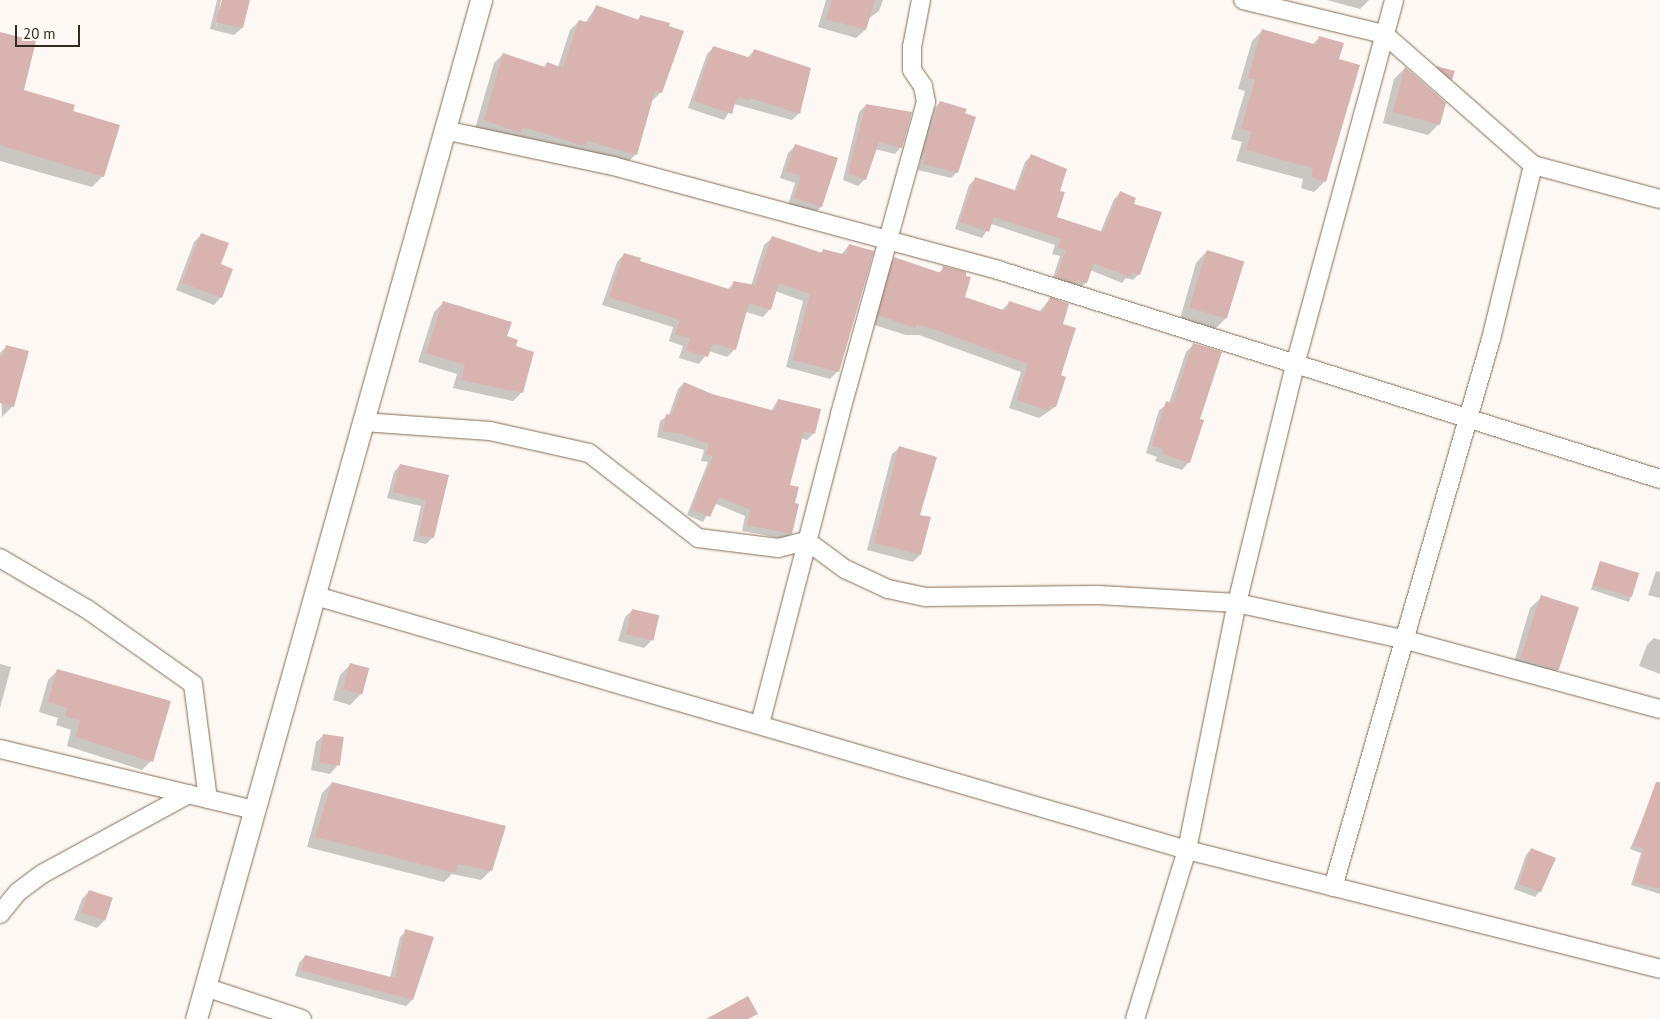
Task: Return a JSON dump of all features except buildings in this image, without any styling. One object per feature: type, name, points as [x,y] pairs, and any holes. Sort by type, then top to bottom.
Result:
[{"type":"street","points":[[196,1019],[316,596],[480,0]]},
{"type":"street","points":[[760,724],[807,541],[926,102],[923,86],[912,70],[912,47],[921,0]]},
{"type":"street","points":[[1243,0],[1384,34],[1533,165],[1660,199]]},
{"type":"street","points":[[1135,1019],[1187,850],[1237,603],[1295,365],[1394,0]]},
{"type":"street","points":[[444,130],[613,166],[998,270],[1468,420],[1660,479]]},
{"type":"street","points":[[1333,887],[1406,640],[1468,420],[1533,165]]},
{"type":"street","points":[[363,422],[490,431],[589,453],[698,538],[778,548],[807,541],[854,573],[888,589],[926,597],[1099,595],[1237,603],[1406,640],[1660,709]]},
{"type":"street","points":[[0,558],[87,609],[193,684],[208,798]]},
{"type":"street","points":[[316,596],[1187,850],[1660,969]]},
{"type":"street","points":[[0,750],[255,810]]},
{"type":"street","points":[[0,914],[18,892],[42,874],[189,794]]},
{"type":"street","points":[[205,987],[302,1019]]}]
